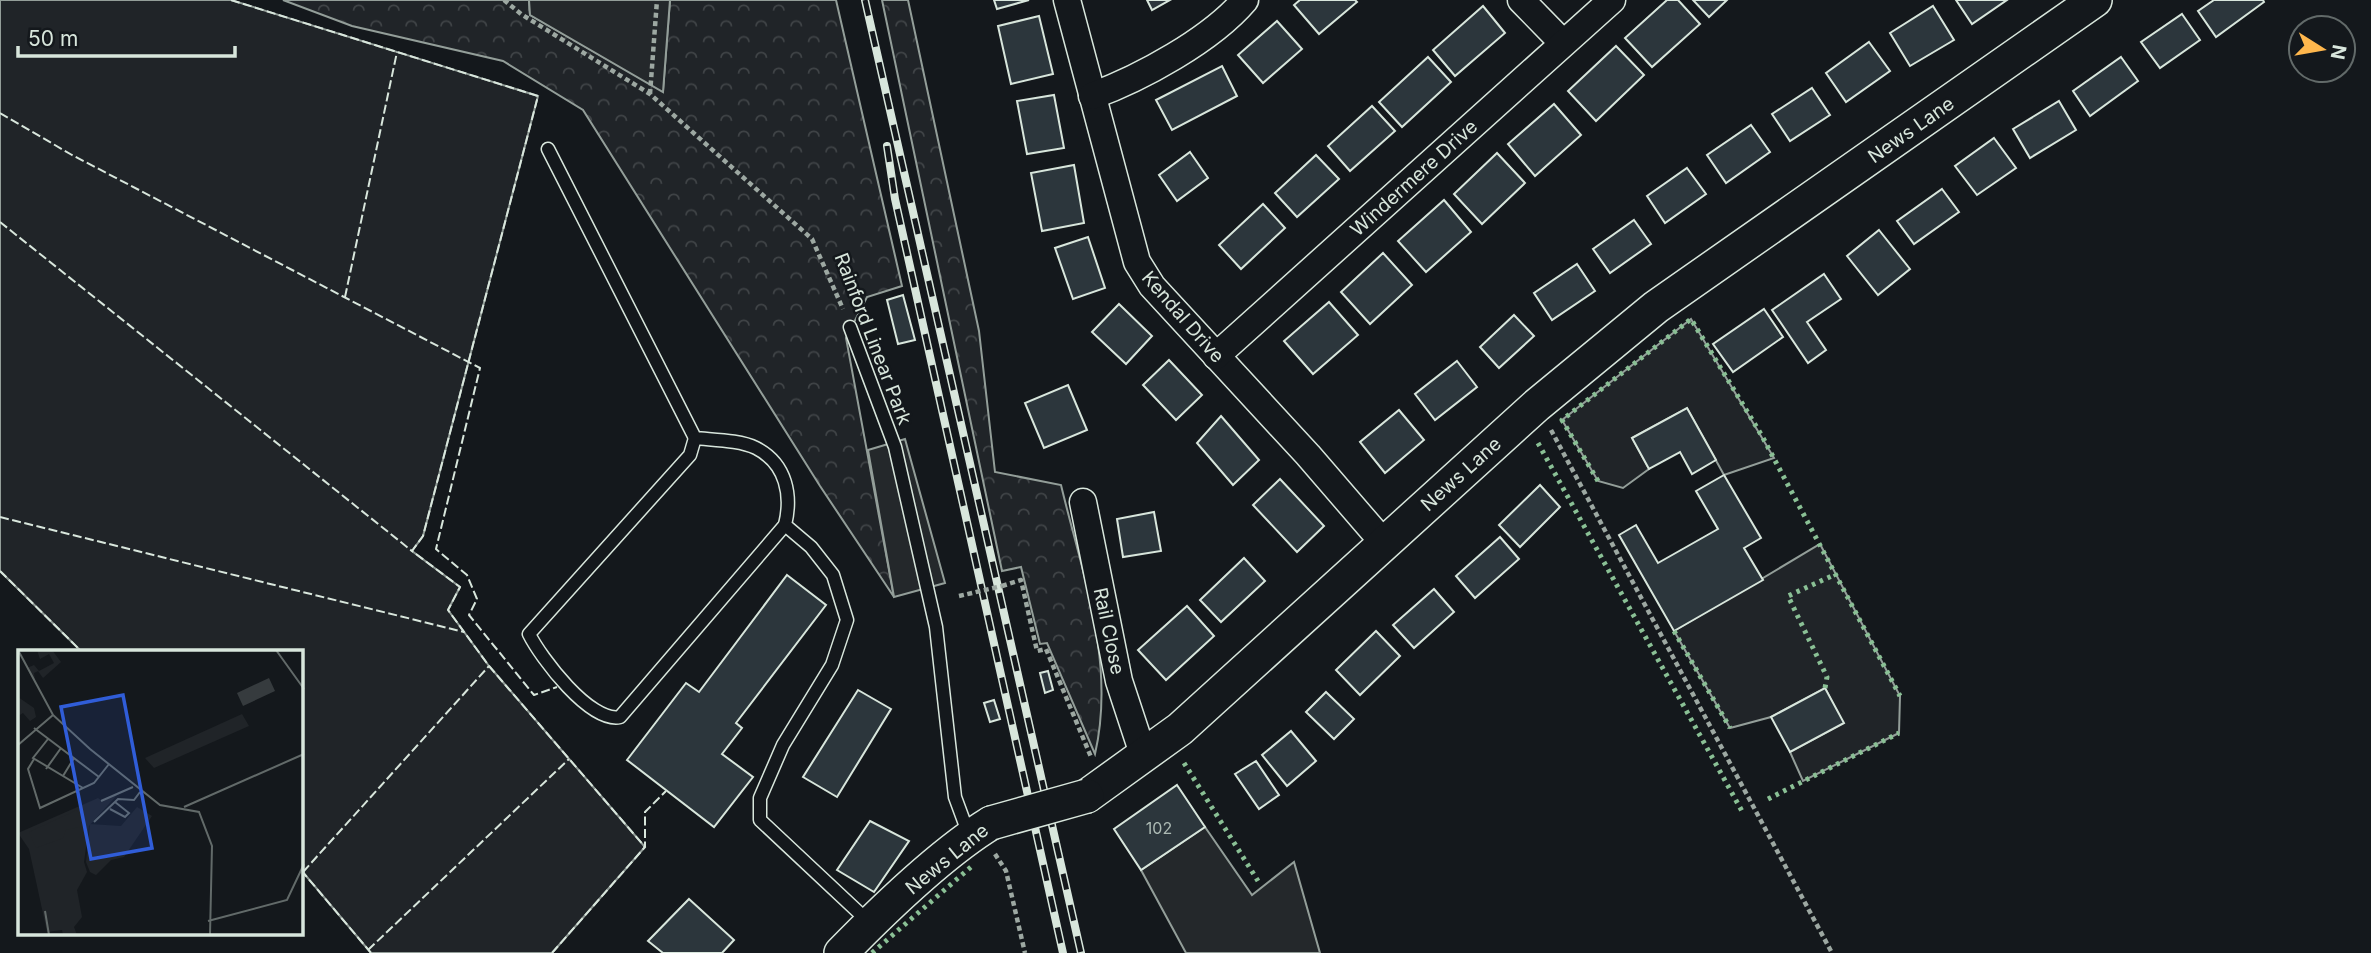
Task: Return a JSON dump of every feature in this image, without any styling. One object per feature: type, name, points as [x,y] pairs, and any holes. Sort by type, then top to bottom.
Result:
[{"type":"street","name":"Kendal Drive","points":[[1068,0],[1137,262],[1152,286],[1384,542]]},
{"type":"street","points":[[1092,96],[1173,54],[1217,26],[1245,0]]},
{"type":"street","points":[[1521,0],[1563,43]]},
{"type":"street","name":"Windermere Drive","points":[[1216,356],[1612,0]]},
{"type":"street","name":"News Lane","points":[[841,953],[870,923],[980,830],[1094,792],[1144,757],[1180,729],[1537,405],[1656,307],[2095,0]]},
{"type":"street","name":"Rail Close","points":[[1083,502],[1119,681],[1144,757]]},
{"type":"lane","points":[[548,149],[695,438],[690,455],[529,634],[538,652],[581,699],[603,715],[620,717],[785,525],[790,501],[781,471],[756,448],[695,438]]},
{"type":"lane","name":"Rainford Linear Park","points":[[850,327],[895,447],[936,627],[955,797],[980,830]]},
{"type":"lane","points":[[785,525],[811,547],[833,575],[847,620],[831,665],[783,745],[760,798],[760,820],[870,923]]},
{"type":"path","name":"Rainford Linear Park","points":[[504,0],[521,14],[650,94],[812,239],[850,327]]},
{"type":"path","points":[[650,94],[657,0]]},
{"type":"path","points":[[1537,405],[1832,953]]},
{"type":"path","points":[[959,596],[1021,580],[1037,651],[1046,649],[1090,756],[1094,792]]},
{"type":"path","points":[[1006,872],[1025,953]]},
{"type":"green space","points":[[0,0],[231,0],[538,96],[423,536],[412,551],[460,587],[448,610],[489,666],[645,847],[552,953],[371,953],[303,872],[303,650],[80,650],[0,571]]},
{"type":"green space","points":[[283,0],[529,0],[530,15],[663,91],[670,0],[836,0],[902,286],[867,297],[846,338],[894,597],[820,486],[583,110],[503,61],[352,26]]},
{"type":"green space","points":[[882,0],[908,0],[979,331],[995,472],[1061,485],[1087,585],[1099,652],[1102,686],[1095,754],[1047,643],[1040,644],[1021,567],[1002,571]]},
{"type":"green space","points":[[1691,319],[1774,458],[1724,475],[1687,408],[1632,438],[1649,469],[1623,488],[1598,481],[1562,420]]},
{"type":"green space","points":[[1820,544],[1900,696],[1899,733],[1803,781],[1790,752],[1843,723],[1825,688],[1771,717],[1730,728],[1674,631]]},
{"type":"shaded area","points":[[529,0],[670,0],[663,92],[530,15]]},
{"type":"shaded area","points":[[905,439],[945,583],[894,597],[868,450]]},
{"type":"shaded area","points":[[1205,827],[1252,895],[1294,862],[1320,953],[1186,953],[1141,870]]},
{"type":"building","points":[[994,0],[1029,0],[997,9]]},
{"type":"building","points":[[1147,0],[1170,0],[1152,10]]},
{"type":"building","points":[[1300,0],[1357,2],[1319,34],[1294,5]]},
{"type":"building","points":[[1667,0],[1678,0],[1700,24],[1652,67],[1625,38]]},
{"type":"building","points":[[1693,0],[1727,0],[1709,17]]},
{"type":"building","points":[[1956,0],[2007,0],[1972,24]]},
{"type":"building","points":[[2214,0],[2264,2],[2216,37],[2198,11]]},
{"type":"building","points":[[1483,6],[1505,33],[1455,76],[1433,50]]},
{"type":"building","points":[[1933,6],[1954,40],[1910,66],[1890,33]]},
{"type":"building","points":[[2182,14],[2200,40],[2160,68],[2141,42]]},
{"type":"building","points":[[1039,16],[1053,74],[1011,84],[998,26]]},
{"type":"building","points":[[1277,21],[1302,49],[1263,83],[1238,55]]},
{"type":"building","points":[[1869,42],[1890,71],[1846,102],[1826,73]]},
{"type":"building","points":[[1616,46],[1644,75],[1596,121],[1568,91]]},
{"type":"building","points":[[1428,57],[1451,82],[1402,127],[1379,102]]},
{"type":"building","points":[[2121,57],[2138,81],[2090,116],[2073,91]]},
{"type":"building","points":[[1222,66],[1237,96],[1172,130],[1156,100]]},
{"type":"building","points":[[1812,88],[1830,115],[1790,141],[1772,114]]},
{"type":"building","points":[[1054,95],[1064,148],[1027,154],[1017,101]]},
{"type":"building","points":[[2059,101],[2076,130],[2030,158],[2013,129]]},
{"type":"building","points":[[1554,104],[1581,135],[1535,176],[1508,144]]},
{"type":"building","points":[[1372,106],[1395,131],[1350,171],[1328,146]]},
{"type":"building","points":[[1751,125],[1770,152],[1726,183],[1707,155]]},
{"type":"building","points":[[1994,138],[2016,168],[1977,195],[1955,166]]},
{"type":"building","points":[[1190,152],[1208,178],[1177,201],[1159,175]]},
{"type":"building","points":[[1497,153],[1525,183],[1482,224],[1454,194]]},
{"type":"building","points":[[1316,155],[1339,179],[1297,217],[1275,193]]},
{"type":"building","points":[[1074,165],[1084,223],[1042,231],[1031,173]]},
{"type":"building","points":[[1687,168],[1706,194],[1665,223],[1647,196]]},
{"type":"building","points":[[1942,189],[1959,212],[1914,244],[1897,221]]},
{"type":"building","points":[[1444,200],[1471,232],[1426,272],[1398,241]]},
{"type":"building","points":[[1263,204],[1285,228],[1241,269],[1219,245]]},
{"type":"building","points":[[1634,220],[1651,244],[1610,273],[1593,249]]},
{"type":"building","points":[[1879,230],[1910,269],[1878,295],[1847,256]]},
{"type":"building","points":[[1088,237],[1105,288],[1073,299],[1055,248]]},
{"type":"building","points":[[1383,253],[1412,285],[1370,324],[1341,292]]},
{"type":"building","points":[[1577,264],[1595,291],[1552,320],[1534,293]]},
{"type":"building","points":[[1824,274],[1841,299],[1807,322],[1826,350],[1808,363],[1772,310]]},
{"type":"building","points":[[903,295],[915,340],[898,344],[887,300]]},
{"type":"building","points":[[1329,302],[1358,335],[1313,374],[1284,341]]},
{"type":"building","points":[[1119,304],[1152,336],[1126,364],[1092,332]]},
{"type":"building","points":[[1764,309],[1783,337],[1733,372],[1713,344]]},
{"type":"building","points":[[1514,315],[1534,336],[1499,368],[1480,347]]},
{"type":"building","points":[[1169,360],[1202,395],[1176,420],[1143,385]]},
{"type":"building","points":[[1457,361],[1477,387],[1435,420],[1415,394]]},
{"type":"building","points":[[1068,385],[1087,430],[1044,448],[1025,403]]},
{"type":"building","points":[[1687,408],[1716,460],[1692,474],[1680,452],[1649,469],[1632,438]]},
{"type":"building","points":[[1399,410],[1424,440],[1385,473],[1360,442]]},
{"type":"building","points":[[1221,416],[1259,460],[1233,485],[1197,443]]},
{"type":"building","points":[[1724,475],[1761,538],[1744,548],[1763,580],[1674,631],[1619,535],[1636,525],[1658,563],[1718,529],[1696,491]]},
{"type":"building","points":[[1280,479],[1324,526],[1297,552],[1253,505]]},
{"type":"building","points":[[1540,485],[1560,507],[1520,547],[1499,525]]},
{"type":"building","points":[[1154,512],[1161,551],[1123,557],[1117,519]]},
{"type":"building","points":[[1500,537],[1519,559],[1475,598],[1456,576]]},
{"type":"building","points":[[1244,558],[1265,581],[1221,622],[1200,600]]},
{"type":"building","points":[[787,575],[826,605],[736,723],[742,728],[722,754],[753,777],[714,827],[627,760],[686,683],[699,692]]},
{"type":"building","points":[[1434,589],[1454,612],[1414,648],[1393,625]]},
{"type":"building","points":[[1187,606],[1214,636],[1166,680],[1138,650]]},
{"type":"building","points":[[1376,631],[1400,656],[1360,695],[1336,670]]},
{"type":"building","points":[[1048,671],[1053,690],[1045,693],[1040,673]]},
{"type":"building","points":[[1825,688],[1844,723],[1790,752],[1771,717]]},
{"type":"building","points":[[858,690],[891,709],[837,797],[803,777]]},
{"type":"building","points":[[1326,692],[1354,719],[1334,739],[1306,712]]},
{"type":"building","points":[[994,700],[1000,719],[990,722],[984,703]]},
{"type":"building","points":[[1291,731],[1316,761],[1287,786],[1262,755]]},
{"type":"building","points":[[1256,761],[1279,795],[1259,809],[1235,774]]},
{"type":"building","points":[[1177,785],[1205,827],[1141,870],[1114,829]]},
{"type":"building","points":[[870,821],[909,841],[874,892],[837,870]]},
{"type":"building","points":[[689,899],[734,940],[722,953],[663,953],[648,941]]},
{"type":"railway","points":[[865,0],[1081,953]]},
{"type":"railway","points":[[887,146],[895,199],[1063,953]]},
{"type":"hedge","points":[[1598,481],[1562,420],[1691,319],[1762,436],[1900,696]]},
{"type":"hedge","points":[[1538,443],[1743,813]]},
{"type":"hedge","points":[[1825,688],[1827,677],[1788,596],[1836,574]]},
{"type":"hedge","points":[[1674,631],[1730,728]]},
{"type":"hedge","points":[[1768,799],[1899,733]]},
{"type":"hedge","points":[[1184,763],[1258,881]]},
{"type":"hedge","points":[[872,953],[972,866]]},
{"type":"fence","points":[[231,0],[538,96],[423,536],[412,551],[460,587],[448,610],[489,666],[645,847]]},
{"type":"fence","points":[[345,297],[397,52]]},
{"type":"fence","points":[[0,113],[72,155],[480,368],[436,549],[467,575],[477,599],[469,615],[534,695],[557,687]]},
{"type":"fence","points":[[0,222],[412,551]]},
{"type":"fence","points":[[0,517],[464,632]]},
{"type":"fence","points":[[0,571],[80,650]]},
{"type":"fence","points":[[303,872],[489,666]]},
{"type":"fence","points":[[368,950],[569,759]]},
{"type":"fence","points":[[552,953],[645,847],[645,812],[666,791]]},
{"type":"fence","points":[[303,872],[371,953]]}]
